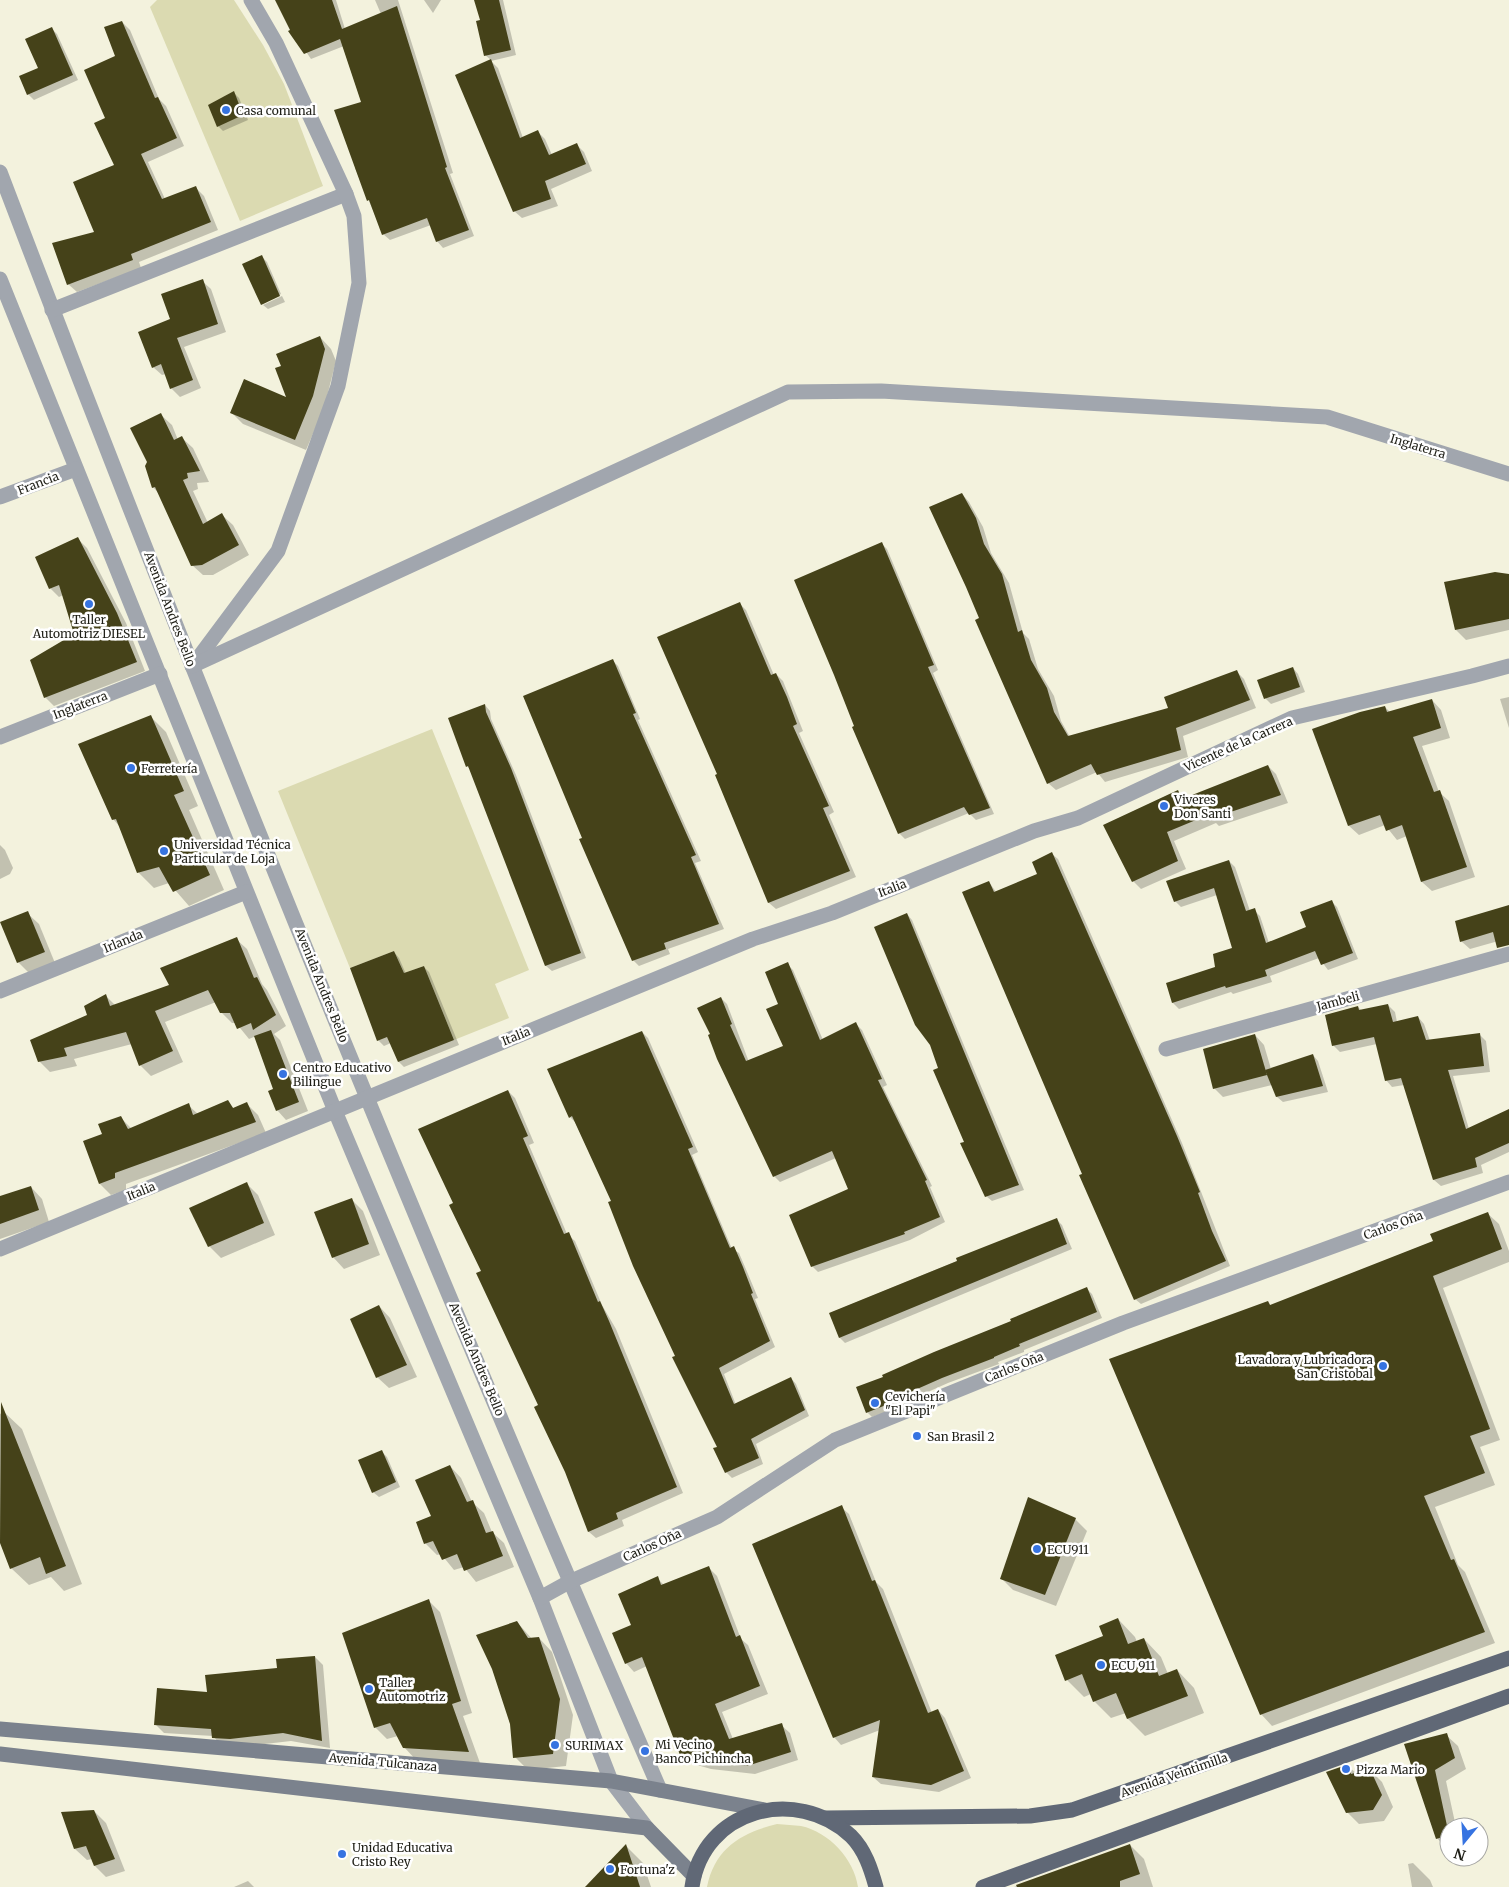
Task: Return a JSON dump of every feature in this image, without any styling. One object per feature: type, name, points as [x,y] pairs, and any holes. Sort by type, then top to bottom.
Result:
[{"type":"main road","name":"Avenida Veintimilla","points":[[826,1818],[1030,1816],[1072,1810],[1509,1658]]},
{"type":"main road","points":[[983,1887],[1509,1696]]},
{"type":"main road","points":[[693,1882],[704,1853],[720,1833],[741,1818],[765,1810],[790,1808],[814,1813],[826,1818],[852,1837],[870,1863],[876,1887]]},
{"type":"street","points":[[192,666],[278,551],[338,386],[359,283],[354,216],[346,194],[276,43],[251,0]]},
{"type":"street","name":"Avenida Andres Bello","points":[[0,172],[52,310],[192,666],[569,1582],[660,1790]]},
{"type":"street","points":[[52,310],[346,194]]},
{"type":"street","points":[[0,279],[335,1111],[540,1598],[611,1781],[647,1828],[693,1882]]},
{"type":"street","name":"Inglaterra","points":[[192,666],[788,392],[881,391],[1327,418],[1509,474]]},
{"type":"street","name":"Francia","points":[[0,498],[76,469]]},
{"type":"street","name":"Vicente de la Carrera","points":[[1034,832],[1078,818],[1292,718],[1509,666]]},
{"type":"street","name":"Inglaterra","points":[[0,737],[160,674]]},
{"type":"street","name":"Italia","points":[[0,1249],[753,939],[832,913],[1034,832]]},
{"type":"street","name":"Irlanda","points":[[0,990],[246,892]]},
{"type":"street","name":"Jambeli","points":[[1166,1049],[1509,954]]},
{"type":"street","name":"Carlos Oña","points":[[540,1598],[569,1582],[717,1517],[835,1440],[1123,1323],[1509,1182]]},
{"type":"street","name":"Avenida Tulcanaza","points":[[0,1729],[611,1781],[765,1810]]},
{"type":"street","points":[[0,1754],[647,1828]]},
{"type":"green space","points":[[157,0],[234,0],[263,45],[284,84],[323,186],[240,221],[150,7]]},
{"type":"green space","points":[[432,729],[529,970],[495,984],[509,1018],[454,1040],[424,966],[404,973],[394,951],[350,968],[278,791]]},
{"type":"green space","points":[[777,1824],[801,1826],[811,1829],[830,1841],[846,1857],[856,1877],[858,1887],[707,1887],[716,1862],[723,1852],[752,1832]]},
{"type":"building","points":[[275,0],[332,0],[342,29],[397,6],[447,167],[445,168],[469,230],[436,242],[427,218],[382,235],[369,200],[367,201],[334,110],[361,102],[340,39],[304,54],[288,31],[290,30]]},
{"type":"building","points":[[474,0],[499,0],[511,50],[484,56],[476,21],[480,20]]},
{"type":"building","points":[[122,21],[155,98],[158,97],[177,138],[141,154],[162,199],[196,186],[211,222],[131,254],[133,260],[67,285],[52,243],[94,232],[73,182],[114,165],[94,123],[105,118],[84,70],[115,56],[104,27]]},
{"type":"building","points":[[52,27],[73,75],[27,95],[19,76],[38,68],[25,39]]},
{"type":"building","points":[[491,59],[520,138],[538,130],[549,155],[577,143],[586,164],[545,181],[551,199],[513,212],[455,75]]},
{"type":"building","name":"Casa comunal","points":[[234,91],[243,115],[217,127],[208,105]]},
{"type":"building","points":[[262,255],[280,296],[261,305],[242,264]]},
{"type":"building","points":[[203,279],[218,324],[177,338],[193,380],[170,389],[161,364],[152,368],[138,332],[170,319],[161,294]]},
{"type":"building","points":[[320,336],[325,349],[313,396],[295,440],[230,413],[244,379],[286,397],[275,368],[281,366],[276,354]]},
{"type":"building","points":[[161,413],[174,440],[182,436],[200,471],[187,473],[188,478],[183,480],[203,524],[222,513],[239,545],[202,565],[191,566],[155,487],[152,488],[145,466],[147,462],[130,428]]},
{"type":"building","points":[[962,493],[976,518],[984,544],[1002,574],[1018,632],[1022,630],[1031,660],[1047,688],[1054,712],[1068,736],[1168,708],[1164,697],[1237,670],[1250,700],[1176,728],[1181,750],[1097,775],[1091,764],[1047,784],[975,620],[979,618],[966,587],[929,507]]},
{"type":"building","points":[[78,537],[117,613],[137,662],[44,698],[30,660],[74,634],[59,585],[49,589],[35,557]]},
{"type":"building","points":[[882,542],[934,665],[928,667],[990,808],[969,815],[964,807],[898,834],[852,727],[854,726],[834,675],[794,580]]},
{"type":"building","points":[[1495,572],[1509,574],[1509,619],[1455,630],[1444,582]]},
{"type":"building","points":[[740,602],[771,675],[776,673],[787,697],[797,724],[793,726],[829,806],[823,808],[850,871],[768,903],[715,775],[717,774],[657,637]]},
{"type":"building","points":[[613,659],[636,713],[633,714],[696,855],[691,857],[719,924],[664,943],[666,949],[632,961],[579,839],[582,838],[523,696]]},
{"type":"building","points":[[1293,667],[1300,687],[1264,699],[1257,680]]},
{"type":"building","points":[[1432,699],[1441,728],[1413,737],[1434,792],[1440,790],[1467,867],[1421,882],[1402,825],[1386,831],[1380,815],[1348,826],[1312,729],[1360,712],[1385,706],[1387,712]]},
{"type":"building","points":[[485,704],[486,712],[511,768],[581,953],[545,966],[448,718]]},
{"type":"building","points":[[151,715],[184,791],[174,795],[210,875],[173,892],[159,867],[137,873],[116,819],[112,820],[78,744]]},
{"type":"building","points":[[1268,765],[1281,795],[1210,819],[1208,815],[1167,832],[1178,861],[1132,882],[1103,825],[1178,790],[1182,799]]},
{"type":"building","points":[[1052,852],[1177,1136],[1200,1192],[1198,1193],[1212,1231],[1226,1261],[1134,1300],[1079,1175],[1082,1174],[962,892],[989,881],[994,892],[1037,874],[1032,862]]},
{"type":"building","points":[[1229,860],[1246,911],[1255,908],[1266,943],[1306,927],[1300,912],[1332,900],[1353,953],[1321,965],[1315,951],[1265,970],[1267,976],[1226,988],[1225,986],[1172,1003],[1166,983],[1215,967],[1213,954],[1232,948],[1214,888],[1174,902],[1166,881]]},
{"type":"building","points":[[1509,905],[1509,945],[1497,948],[1493,932],[1460,942],[1455,921]]},
{"type":"building","points":[[28,911],[45,952],[17,963],[0,922]]},
{"type":"building","points":[[907,913],[1019,1185],[985,1197],[960,1143],[964,1142],[933,1070],[938,1068],[930,1045],[915,1025],[874,927]]},
{"type":"building","points":[[237,937],[254,978],[257,977],[276,1015],[253,1030],[251,1023],[237,1029],[230,1013],[220,1013],[208,990],[155,1011],[173,1051],[139,1066],[126,1032],[64,1048],[67,1056],[38,1062],[30,1040],[87,1015],[84,1006],[106,994],[110,1006],[169,985],[160,968]]},
{"type":"building","points":[[394,951],[404,973],[424,966],[454,1040],[398,1062],[387,1037],[377,1041],[350,968]]},
{"type":"building","points":[[788,962],[820,1040],[856,1022],[882,1079],[878,1080],[927,1180],[925,1181],[940,1217],[904,1232],[905,1234],[811,1267],[789,1215],[848,1189],[832,1151],[773,1177],[717,1059],[708,1035],[710,1034],[697,1008],[721,997],[732,1024],[730,1025],[746,1061],[783,1046],[766,1009],[778,1004],[765,972]]},
{"type":"building","points":[[1388,1004],[1393,1022],[1418,1016],[1426,1040],[1480,1033],[1484,1066],[1448,1070],[1466,1129],[1509,1109],[1509,1143],[1475,1158],[1477,1167],[1433,1180],[1401,1078],[1385,1081],[1374,1037],[1332,1046],[1325,1015],[1358,1006],[1359,1010]]},
{"type":"building","points":[[271,1030],[299,1102],[276,1111],[268,1091],[273,1089],[254,1036]]},
{"type":"building","points":[[642,1031],[693,1147],[688,1149],[730,1248],[734,1246],[743,1267],[753,1293],[751,1294],[770,1341],[719,1368],[734,1404],[791,1377],[805,1410],[751,1439],[759,1458],[725,1473],[713,1448],[717,1447],[672,1357],[675,1356],[633,1266],[608,1202],[611,1201],[572,1116],[569,1118],[547,1069]]},
{"type":"building","points":[[1255,1034],[1267,1075],[1213,1089],[1203,1049]]},
{"type":"building","points":[[1313,1054],[1323,1086],[1276,1097],[1265,1070]]},
{"type":"building","points":[[508,1090],[528,1136],[523,1138],[564,1234],[569,1232],[598,1302],[600,1301],[609,1321],[677,1487],[616,1513],[618,1519],[588,1532],[565,1472],[534,1407],[538,1405],[476,1273],[481,1271],[449,1205],[453,1203],[418,1129]]},
{"type":"building","points":[[228,1100],[233,1108],[247,1102],[256,1122],[115,1173],[115,1178],[99,1184],[83,1141],[102,1134],[98,1124],[121,1116],[128,1129],[189,1103],[193,1115]]},
{"type":"building","points":[[247,1182],[264,1223],[208,1247],[189,1208]]},
{"type":"building","points":[[31,1186],[39,1210],[0,1224],[0,1196]]},
{"type":"building","points":[[352,1198],[369,1244],[332,1258],[314,1212]]},
{"type":"building","points":[[1488,1212],[1502,1249],[1433,1276],[1490,1429],[1470,1436],[1485,1473],[1424,1496],[1451,1560],[1454,1559],[1485,1632],[1260,1715],[1109,1359],[1268,1301],[1270,1305],[1433,1241],[1430,1234]]},
{"type":"building","points":[[1057,1218],[1067,1244],[839,1338],[829,1313],[957,1261],[956,1258]]},
{"type":"building","points":[[1087,1287],[1097,1312],[1019,1344],[1020,1346],[994,1358],[942,1378],[866,1413],[856,1387],[883,1377],[882,1375],[934,1352],[1011,1321],[1010,1319]]},
{"type":"building","points":[[379,1305],[407,1365],[376,1378],[350,1319]]},
{"type":"building","points":[[1,1402],[66,1566],[46,1574],[40,1557],[10,1569],[0,1543]]},
{"type":"building","points":[[382,1450],[396,1482],[372,1493],[358,1460]]},
{"type":"building","points":[[450,1465],[467,1502],[473,1500],[486,1533],[493,1531],[503,1556],[464,1571],[457,1554],[442,1560],[433,1541],[424,1544],[416,1522],[431,1516],[415,1480]]},
{"type":"building","name":"ECU911","points":[[1028,1497],[1076,1518],[1045,1595],[1000,1579]]},
{"type":"building","points":[[842,1505],[872,1581],[875,1580],[928,1713],[938,1709],[964,1771],[931,1785],[872,1777],[880,1720],[833,1738],[752,1544]]},
{"type":"building","points":[[709,1566],[736,1637],[740,1635],[760,1686],[715,1704],[729,1739],[782,1723],[791,1752],[747,1766],[701,1762],[680,1755],[642,1657],[625,1664],[612,1633],[631,1625],[618,1594],[658,1576],[661,1585]]},
{"type":"building","points":[[429,1599],[461,1701],[452,1704],[469,1752],[403,1748],[390,1723],[374,1728],[342,1633]]},
{"type":"building","name":"ECU 911","points":[[1118,1618],[1128,1644],[1144,1638],[1159,1676],[1177,1669],[1188,1696],[1127,1719],[1116,1693],[1093,1702],[1082,1674],[1065,1681],[1055,1655],[1103,1636],[1099,1626]]},
{"type":"building","points":[[517,1621],[528,1638],[539,1637],[560,1699],[553,1754],[513,1758],[510,1724],[492,1669],[476,1635]]},
{"type":"building","points":[[315,1656],[322,1741],[283,1733],[230,1739],[212,1738],[211,1729],[154,1725],[157,1688],[207,1692],[205,1675],[277,1668],[276,1659]]},
{"type":"building","points":[[1447,1733],[1455,1758],[1435,1770],[1445,1817],[1439,1817],[1439,1838],[1436,1839],[1404,1744]]},
{"type":"building","points":[[1349,1764],[1351,1774],[1370,1769],[1382,1795],[1373,1810],[1346,1813],[1326,1772]]},
{"type":"building","points":[[94,1810],[115,1859],[94,1866],[86,1846],[74,1849],[61,1812]]},
{"type":"building","name":"Fortuna'z","points":[[626,1844],[640,1887],[585,1887]]},
{"type":"building","points":[[1130,1844],[1140,1874],[1120,1881],[1120,1887],[1017,1887],[1016,1885]]},
{"type":"place","name":"Casa comunal","points":[[226,110]]},
{"type":"place","name":"Taller Automotriz DIESEL","points":[[89,604]]},
{"type":"place","name":"Ferretería","points":[[131,768]]},
{"type":"place","name":"Viveres Don Santi","points":[[1164,806]]},
{"type":"place","name":"Universidad Técnica Particular de Loja","points":[[164,851]]},
{"type":"place","name":"Centro Educativo Bilingue","points":[[283,1074]]},
{"type":"place","name":"Lavadora y Lubricadora San Cristobal","points":[[1383,1366]]},
{"type":"place","name":"Cevichería \"El Papi\"","points":[[875,1403]]},
{"type":"place","name":"San Brasil 2","points":[[917,1436]]},
{"type":"place","name":"ECU911","points":[[1037,1549]]},
{"type":"place","name":"ECU 911","points":[[1101,1665]]},
{"type":"place","name":"Taller Automotriz","points":[[369,1689]]},
{"type":"place","name":"SURIMAX","points":[[555,1745]]},
{"type":"place","name":"Mi Vecino Banco Pichincha","points":[[645,1751]]},
{"type":"place","name":"Pizza Mario","points":[[1346,1769]]},
{"type":"place","name":"Unidad Educativa Cristo Rey","points":[[342,1854]]},
{"type":"place","name":"Fortuna'z","points":[[610,1869]]}]
